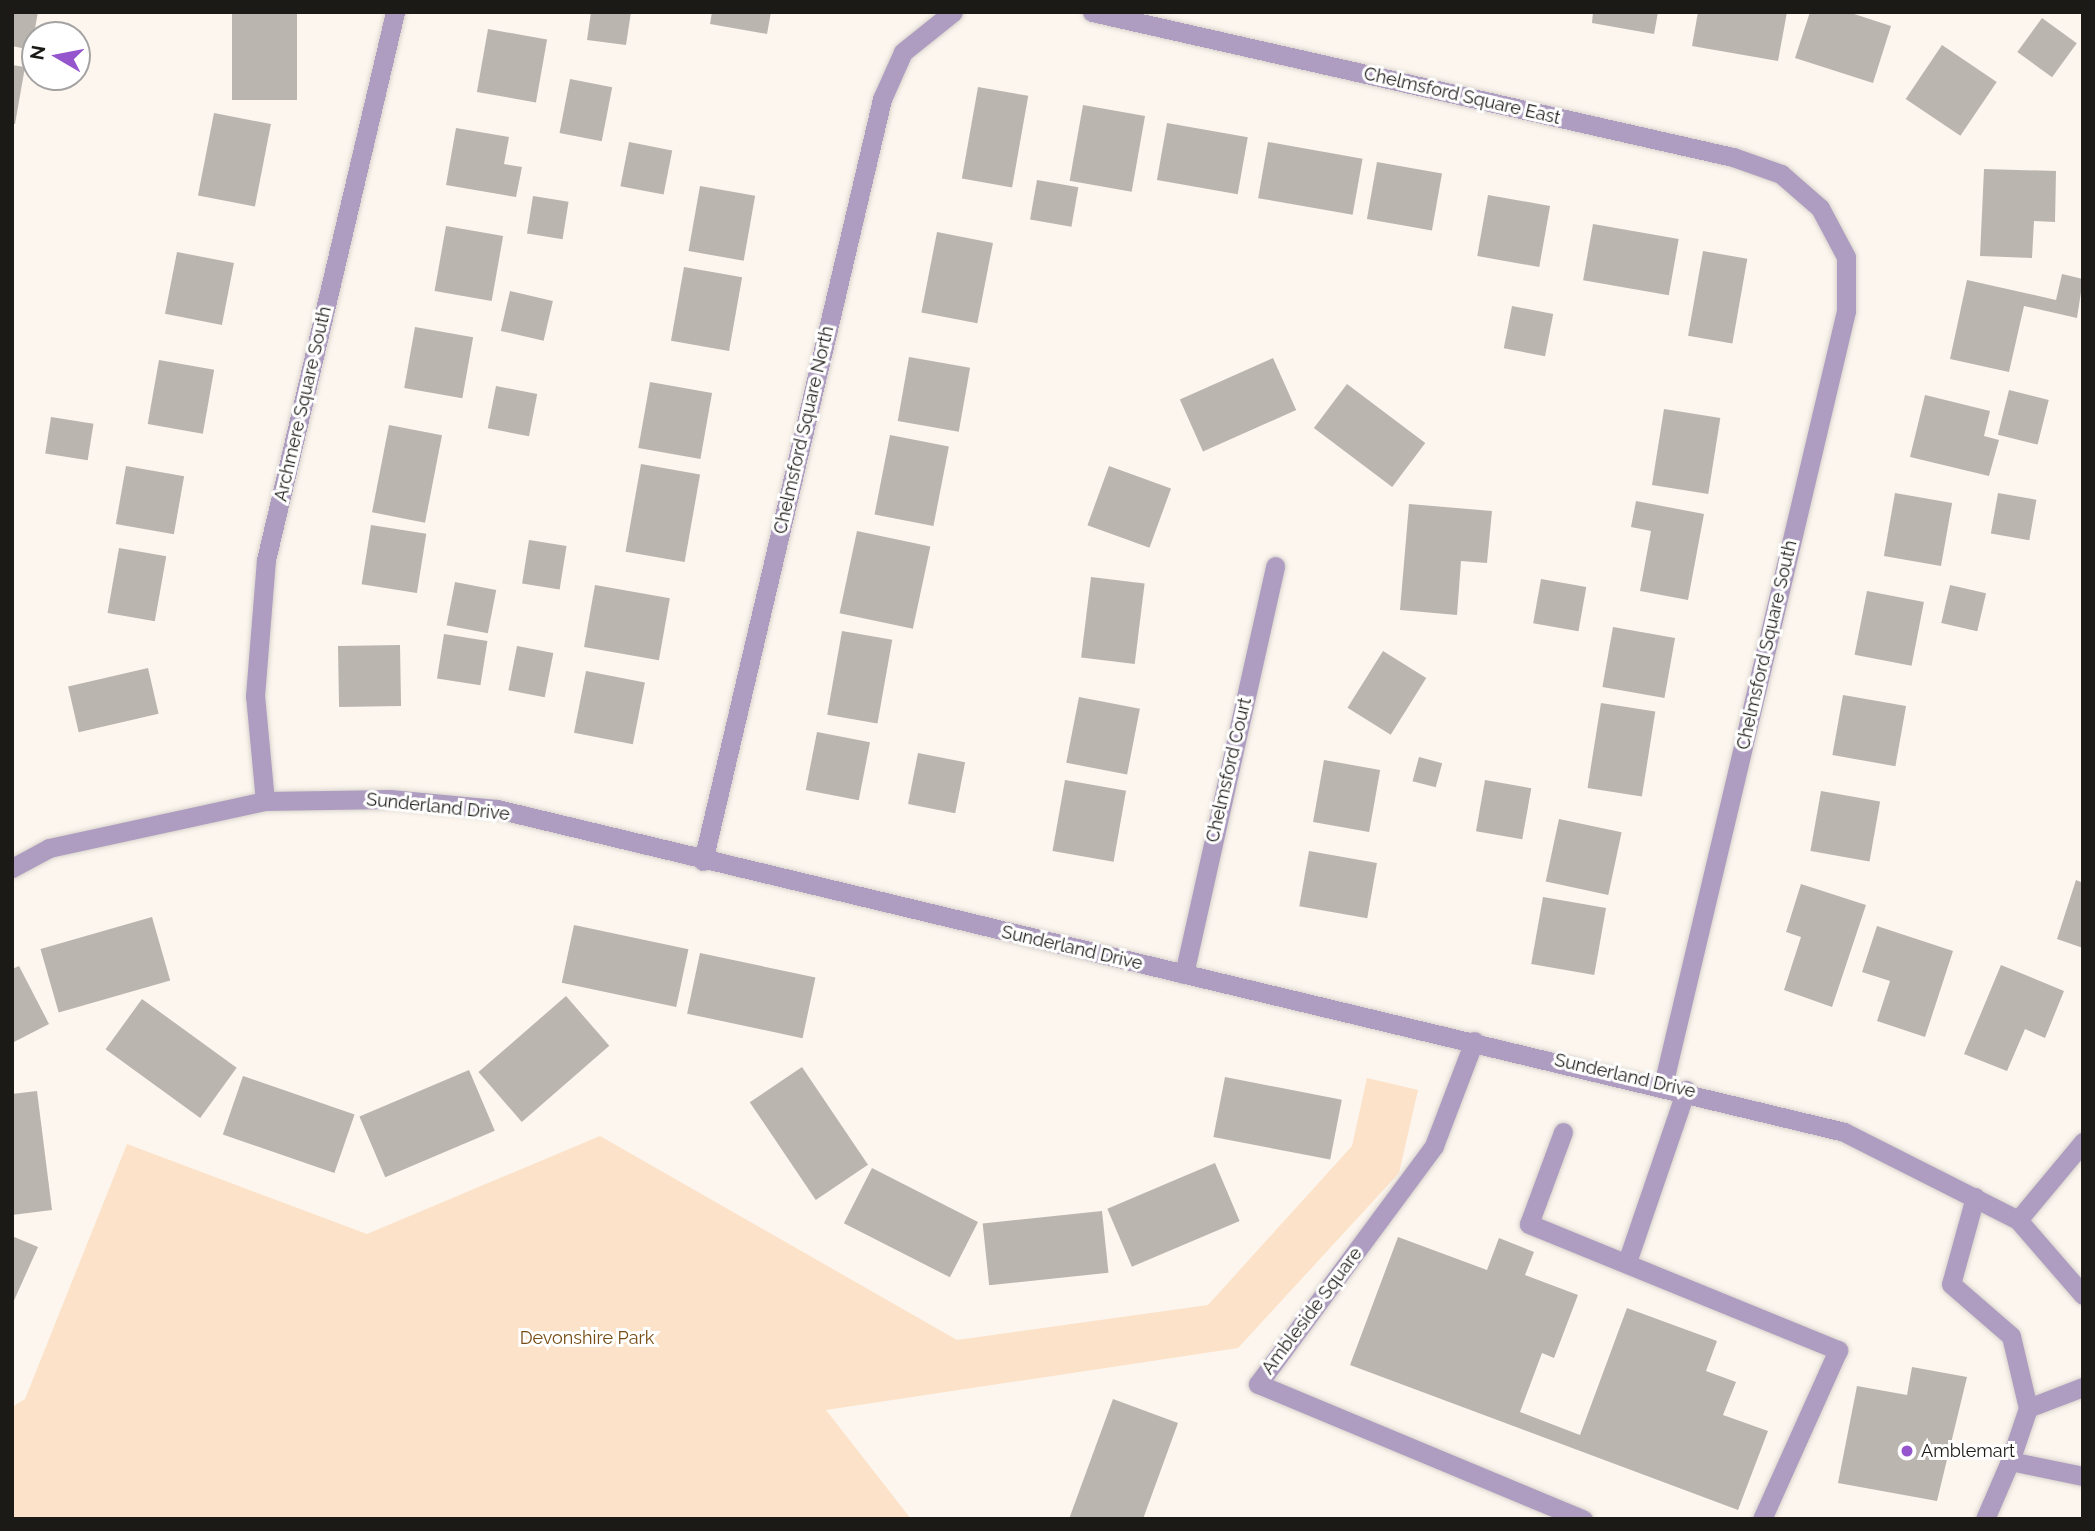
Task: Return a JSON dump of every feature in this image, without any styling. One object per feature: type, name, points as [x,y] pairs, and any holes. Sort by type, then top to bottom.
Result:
[{"type":"street","name":"Archmere Square South","points":[[265,802],[255,696],[266,560],[396,12]]},
{"type":"street","name":"Chelmsford Square East","points":[[1092,12],[1732,157],[1781,174],[1820,208]]},
{"type":"street","name":"Chelmsford Square North","points":[[703,861],[882,99],[903,52],[947,14]]},
{"type":"street","name":"Chelmsford Square South","points":[[1663,1085],[1846,311],[1846,257],[1820,208]]},
{"type":"street","name":"Chelmsford Court","points":[[1184,975],[1275,566]]},
{"type":"street","name":"Sunderland Drive","points":[[12,868],[49,848],[265,802],[390,799],[497,809],[703,861],[1184,975],[1686,1090],[1843,1132],[1975,1196],[2018,1220],[2083,1295]]},
{"type":"street","name":"Ambleside Square","points":[[1474,1041],[1434,1146],[1258,1384],[1583,1519]]},
{"type":"street","points":[[1627,1262],[1686,1090]]},
{"type":"street","points":[[1563,1132],[1529,1224],[1838,1350],[1762,1519]]},
{"type":"street","points":[[2018,1220],[2083,1142]]},
{"type":"street","points":[[1975,1196],[1951,1284],[2011,1336],[2028,1408],[2010,1461],[1985,1519]]},
{"type":"street","points":[[2028,1408],[2083,1387]]},
{"type":"street","points":[[2010,1461],[2083,1476]]},
{"type":"green space","name":"Devonshire Park","points":[[1367,1078],[1418,1090],[1399,1173],[1238,1348],[826,1410],[911,1519],[12,1519],[12,1407],[25,1399],[127,1144],[367,1234],[600,1136],[957,1340],[1208,1305],[1352,1146]]},
{"type":"building","points":[[12,12],[38,12],[36,21],[21,21],[21,48],[12,46]]},
{"type":"building","points":[[232,12],[297,12],[297,100],[232,100]]},
{"type":"building","points":[[591,12],[631,12],[626,45],[587,40]]},
{"type":"building","points":[[712,12],[771,12],[767,34],[710,24]]},
{"type":"building","points":[[1593,12],[1658,12],[1654,34],[1592,23]]},
{"type":"building","points":[[1698,12],[1787,12],[1778,61],[1692,46]]},
{"type":"building","points":[[1810,12],[1848,12],[1891,26],[1873,83],[1795,58]]},
{"type":"building","points":[[2042,18],[2077,43],[2052,77],[2017,52]]},
{"type":"building","points":[[488,29],[547,39],[536,102],[477,92]]},
{"type":"building","points":[[1942,45],[1997,82],[1960,136],[1906,99]]},
{"type":"building","points":[[12,65],[21,66],[21,90],[15,124],[12,124]]},
{"type":"building","points":[[570,79],[612,87],[602,141],[560,133]]},
{"type":"building","points":[[978,87],[1028,96],[1012,187],[962,179]]},
{"type":"building","points":[[1083,105],[1145,116],[1132,192],[1070,181]]},
{"type":"building","points":[[214,113],[271,124],[255,207],[198,195]]},
{"type":"building","points":[[1167,123],[1248,137],[1238,194],[1157,180]]},
{"type":"building","points":[[456,128],[509,137],[504,164],[522,167],[516,197],[446,185]]},
{"type":"building","points":[[629,142],[672,150],[664,195],[620,186]]},
{"type":"building","points":[[1268,142],[1363,159],[1353,215],[1258,198]]},
{"type":"building","points":[[1377,162],[1442,173],[1432,231],[1367,219]]},
{"type":"building","points":[[1984,169],[2056,171],[2055,222],[2034,221],[2032,258],[1980,256]]},
{"type":"building","points":[[1037,180],[1078,187],[1071,227],[1030,219]]},
{"type":"building","points":[[700,186],[755,196],[744,261],[689,251]]},
{"type":"building","points":[[1488,195],[1550,206],[1539,267],[1477,256]]},
{"type":"building","points":[[533,196],[569,202],[563,239],[527,234]]},
{"type":"building","points":[[1593,224],[1679,239],[1669,295],[1583,280]]},
{"type":"building","points":[[446,226],[503,236],[492,301],[435,291]]},
{"type":"building","points":[[937,232],[993,243],[977,323],[921,312]]},
{"type":"building","points":[[1703,251],[1747,259],[1732,344],[1688,336]]},
{"type":"building","points":[[177,252],[234,263],[222,325],[165,314]]},
{"type":"building","points":[[684,267],[742,277],[729,351],[671,341]]},
{"type":"building","points":[[2062,274],[2083,279],[2077,318],[2024,306],[2009,372],[1950,359],[1967,280],[2056,300]]},
{"type":"building","points":[[510,291],[553,301],[544,341],[501,331]]},
{"type":"building","points":[[1512,306],[1553,314],[1545,356],[1504,348]]},
{"type":"building","points":[[415,327],[473,337],[462,398],[404,388]]},
{"type":"building","points":[[909,357],[970,368],[959,432],[898,421]]},
{"type":"building","points":[[1273,358],[1296,410],[1203,452],[1180,399]]},
{"type":"building","points":[[159,360],[214,370],[203,434],[148,424]]},
{"type":"building","points":[[650,382],[712,393],[700,459],[638,448]]},
{"type":"building","points":[[1347,384],[1425,443],[1392,487],[1314,428]]},
{"type":"building","points":[[496,386],[537,394],[529,436],[488,428]]},
{"type":"building","points":[[2009,390],[2049,400],[2038,445],[1998,435]]},
{"type":"building","points":[[1925,395],[1990,411],[1984,436],[1999,440],[1989,476],[1910,457]]},
{"type":"building","points":[[1664,409],[1720,418],[1708,494],[1652,485]]},
{"type":"building","points":[[51,417],[93,424],[88,460],[45,454]]},
{"type":"building","points":[[389,425],[442,435],[425,523],[372,512]]},
{"type":"building","points":[[890,435],[949,446],[933,526],[875,515]]},
{"type":"building","points":[[641,464],[700,474],[685,562],[626,552]]},
{"type":"building","points":[[126,466],[184,476],[174,534],[116,524]]},
{"type":"building","points":[[1109,466],[1171,489],[1149,548],[1087,525]]},
{"type":"building","points":[[1895,493],[1952,503],[1941,566],[1884,556]]},
{"type":"building","points":[[1998,493],[2036,500],[2029,540],[1991,533]]},
{"type":"building","points":[[1636,501],[1704,514],[1688,600],[1640,591],[1651,531],[1631,527]]},
{"type":"building","points":[[1409,504],[1492,511],[1487,563],[1461,561],[1457,615],[1400,610]]},
{"type":"building","points":[[371,525],[426,534],[417,593],[362,584]]},
{"type":"building","points":[[857,531],[930,547],[913,629],[840,613]]},
{"type":"building","points":[[529,540],[567,546],[560,589],[522,583]]},
{"type":"building","points":[[119,548],[166,556],[155,621],[108,613]]},
{"type":"building","points":[[1091,577],[1145,584],[1135,664],[1081,657]]},
{"type":"building","points":[[1541,579],[1586,587],[1578,631],[1533,623]]},
{"type":"building","points":[[455,582],[496,590],[488,633],[447,625]]},
{"type":"building","points":[[595,585],[670,598],[659,660],[584,647]]},
{"type":"building","points":[[1950,585],[1986,593],[1977,631],[1941,623]]},
{"type":"building","points":[[1867,591],[1924,602],[1912,666],[1855,655]]},
{"type":"building","points":[[1613,627],[1675,638],[1664,698],[1602,687]]},
{"type":"building","points":[[842,631],[892,640],[877,724],[827,715]]},
{"type":"building","points":[[444,634],[487,641],[480,685],[437,678]]},
{"type":"building","points":[[400,645],[401,706],[339,707],[338,646]]},
{"type":"building","points":[[517,646],[553,653],[545,697],[508,690]]},
{"type":"building","points":[[1383,651],[1426,678],[1391,735],[1347,708]]},
{"type":"building","points":[[148,668],[159,714],[79,732],[68,686]]},
{"type":"building","points":[[586,671],[645,682],[633,744],[574,733]]},
{"type":"building","points":[[1843,695],[1906,706],[1895,766],[1832,755]]},
{"type":"building","points":[[1079,697],[1140,709],[1127,775],[1066,763]]},
{"type":"building","points":[[1601,703],[1655,712],[1642,797],[1588,788]]},
{"type":"building","points":[[817,732],[870,742],[859,800],[806,790]]},
{"type":"building","points":[[918,753],[965,762],[955,813],[908,804]]},
{"type":"building","points":[[1419,757],[1442,763],[1436,787],[1413,781]]},
{"type":"building","points":[[1324,760],[1380,770],[1369,832],[1313,822]]},
{"type":"building","points":[[1065,780],[1126,791],[1114,862],[1052,851]]},
{"type":"building","points":[[1485,780],[1531,788],[1522,839],[1476,831]]},
{"type":"building","points":[[1821,791],[1880,801],[1869,861],[1810,851]]},
{"type":"building","points":[[1559,819],[1622,832],[1608,895],[1546,882]]},
{"type":"building","points":[[1309,851],[1377,863],[1367,918],[1299,906]]},
{"type":"building","points":[[2076,880],[2083,883],[2083,948],[2057,939]]},
{"type":"building","points":[[1801,884],[1866,905],[1832,1007],[1784,990],[1801,937],[1786,932]]},
{"type":"building","points":[[1543,897],[1606,908],[1594,975],[1531,964]]},
{"type":"building","points":[[152,917],[170,980],[59,1012],[40,949]]},
{"type":"building","points":[[574,925],[688,949],[676,1007],[562,983]]},
{"type":"building","points":[[1877,926],[1953,951],[1925,1037],[1877,1021],[1890,981],[1862,972]]},
{"type":"building","points":[[700,953],[815,978],[803,1038],[687,1014]]},
{"type":"building","points":[[2001,965],[2064,991],[2045,1038],[2025,1029],[2007,1071],[1964,1054]]},
{"type":"building","points":[[19,966],[49,1024],[12,1043],[12,969]]},
{"type":"building","points":[[566,996],[609,1046],[522,1122],[478,1072]]},
{"type":"building","points":[[142,999],[237,1068],[200,1118],[106,1049]]},
{"type":"building","points":[[802,1067],[868,1165],[816,1200],[750,1102]]},
{"type":"building","points":[[469,1070],[495,1131],[385,1177],[359,1116]]},
{"type":"building","points":[[243,1076],[355,1114],[334,1173],[223,1135]]},
{"type":"building","points":[[1225,1077],[1342,1100],[1330,1160],[1213,1137]]},
{"type":"building","points":[[37,1091],[52,1210],[12,1215],[12,1094]]},
{"type":"building","points":[[1215,1163],[1240,1221],[1132,1267],[1107,1209]]},
{"type":"building","points":[[872,1168],[978,1222],[950,1277],[844,1223]]},
{"type":"building","points":[[1102,1211],[1108,1273],[989,1285],[983,1224]]},
{"type":"building","points":[[12,1236],[38,1247],[12,1305]]},
{"type":"building","points":[[1398,1237],[1487,1270],[1499,1238],[1534,1252],[1525,1275],[1578,1295],[1554,1358],[1542,1353],[1520,1412],[1580,1435],[1627,1308],[1717,1341],[1706,1371],[1736,1382],[1723,1415],[1768,1431],[1738,1510],[1350,1365]]},
{"type":"building","points":[[1912,1367],[1967,1377],[1937,1501],[1838,1483],[1857,1386],[1907,1395]]},
{"type":"building","points":[[1113,1399],[1178,1423],[1143,1519],[1069,1519]]},
{"type":"place","name":"Amblemart","points":[[1907,1451]]}]
